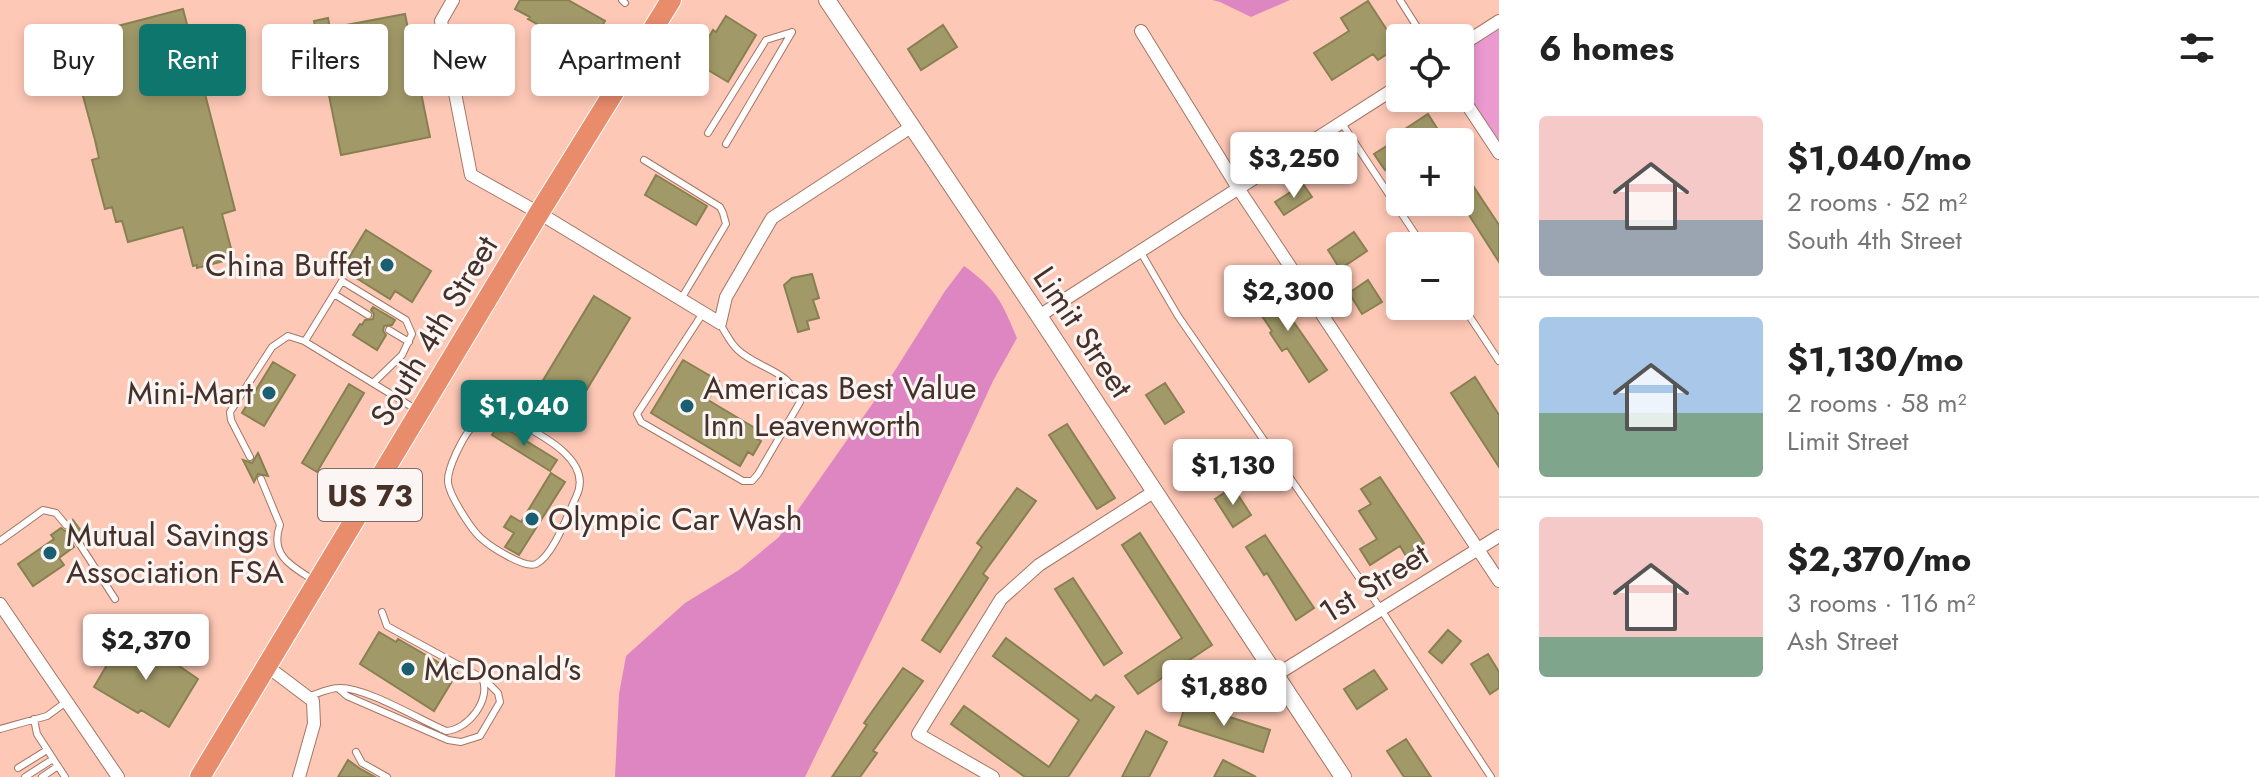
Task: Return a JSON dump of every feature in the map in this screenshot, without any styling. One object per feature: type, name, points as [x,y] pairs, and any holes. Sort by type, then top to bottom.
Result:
[{"type":"highway","name":"South 4th Street","points":[[200,777],[539,213],[671,0]]},
{"type":"street","points":[[453,0],[441,21],[471,175],[720,323],[726,297],[772,218],[911,127]]},
{"type":"street","name":"Limit Street","points":[[827,0],[1343,777]]},
{"type":"street","points":[[1474,37],[1499,21]]},
{"type":"street","points":[[1141,31],[1238,188],[1499,581]]},
{"type":"street","points":[[1039,316],[1386,94]]},
{"type":"street","points":[[1472,112],[1499,153]]},
{"type":"street","points":[[993,777],[918,734],[1001,599],[1039,565],[1155,491]]},
{"type":"street","name":"1st Street","points":[[1276,675],[1499,536]]},
{"type":"street","points":[[0,604],[118,777]]},
{"type":"street","points":[[268,667],[313,701],[314,724],[299,777]]},
{"type":"lane","points":[[1400,0],[1415,24]]},
{"type":"lane","points":[[708,133],[766,40],[792,32],[726,144]]},
{"type":"lane","points":[[1341,122],[1414,232]]},
{"type":"lane","points":[[644,160],[720,207],[725,218],[726,224],[681,299]]},
{"type":"lane","points":[[1140,251],[1178,316],[1380,608],[1491,777]]},
{"type":"lane","points":[[305,341],[342,281],[406,320],[412,334],[409,342],[402,355],[373,383]]},
{"type":"lane","points":[[334,294],[368,315]]},
{"type":"lane","points":[[703,313],[637,414],[641,422],[743,481],[752,481],[800,402],[785,378],[740,352],[720,323]]},
{"type":"lane","points":[[1472,320],[1499,361]]},
{"type":"lane","points":[[389,330],[409,342]]},
{"type":"lane","points":[[250,457],[230,412],[272,347],[288,336],[305,341],[420,412]]},
{"type":"lane","points":[[499,412],[556,445],[570,457],[581,478],[579,491],[548,553],[538,563],[530,566],[517,561],[481,539],[470,524],[448,485],[449,472],[461,444],[473,426],[499,412]]},
{"type":"lane","points":[[261,479],[280,525],[276,536],[283,558],[318,583]]},
{"type":"lane","points":[[0,541],[43,510],[56,513],[66,525]]},
{"type":"lane","points":[[77,540],[115,599]]},
{"type":"lane","points":[[337,688],[347,696],[448,740],[461,742],[480,736],[500,702],[498,693],[482,678],[387,626],[382,612]]},
{"type":"lane","points":[[307,697],[337,688],[352,690],[407,711],[446,731],[462,727],[470,720],[485,691],[482,678]]},
{"type":"lane","points":[[0,729],[47,716],[66,702]]},
{"type":"lane","points":[[34,719],[37,734],[65,777]]},
{"type":"lane","points":[[18,768],[47,750]]},
{"type":"lane","points":[[356,752],[362,763],[387,777]]},
{"type":"lane","points":[[25,777],[53,759]]},
{"type":"lane","points":[[42,777],[58,766]]},
{"type":"shaded area","points":[[1212,0],[1290,0],[1251,17]]},
{"type":"shaded area","points":[[1499,21],[1499,153],[1472,112],[1474,37]]},
{"type":"shaded area","points":[[964,266],[984,282],[997,298],[1017,338],[993,381],[805,777],[615,777],[619,694],[626,656],[685,603],[739,570],[779,537]]},
{"type":"building","points":[[520,0],[568,0],[605,21],[603,24],[537,24],[515,9]]},
{"type":"building","points":[[1368,1],[1386,29],[1386,55],[1378,60],[1373,54],[1332,80],[1314,53],[1349,31],[1341,18]]},
{"type":"building","points":[[183,9],[187,24],[139,24],[139,96],[206,96],[235,210],[222,214],[233,256],[228,260],[197,268],[197,265],[193,266],[183,227],[128,242],[122,221],[116,222],[112,207],[105,209],[92,160],[99,158],[83,96],[123,96],[123,25]]},
{"type":"building","points":[[405,14],[404,96],[422,96],[430,137],[341,155],[329,96],[388,96],[388,24],[351,24]]},
{"type":"building","points":[[726,16],[756,35],[728,82],[709,71],[709,37],[713,30],[716,32]]},
{"type":"building","points":[[328,18],[329,24],[315,24],[314,21]]},
{"type":"building","points":[[943,25],[957,47],[921,70],[908,49]]},
{"type":"building","points":[[1428,114],[1437,128],[1407,128]]},
{"type":"building","points":[[1386,146],[1386,169],[1385,170],[1374,154]]},
{"type":"building","points":[[656,175],[707,206],[696,225],[645,195]]},
{"type":"building","points":[[1303,184],[1312,197],[1284,215],[1275,202]]},
{"type":"building","points":[[1474,187],[1499,225],[1499,262],[1470,216],[1474,216]]},
{"type":"building","name":"China Buffet","points":[[366,230],[431,271],[412,302],[395,291],[390,299],[353,276],[358,268],[347,261]]},
{"type":"building","points":[[1354,232],[1367,251],[1340,269],[1328,250]]},
{"type":"building","points":[[812,274],[819,298],[813,300],[819,318],[807,321],[809,329],[798,332],[784,285],[792,278]]},
{"type":"building","points":[[1368,280],[1382,302],[1362,314],[1349,293]]},
{"type":"building","points":[[1275,286],[1288,305],[1284,308],[1327,370],[1309,382],[1287,348],[1282,351],[1252,301]]},
{"type":"building","points":[[594,296],[630,318],[575,409],[539,387]]},
{"type":"building","points":[[373,307],[395,320],[392,325],[384,326],[386,335],[377,350],[353,335],[365,320],[373,319]]},
{"type":"building","name":"Americas Best Value Inn Leavenworth","points":[[683,360],[719,381],[708,400],[760,431],[756,438],[761,441],[753,455],[748,452],[740,466],[651,413]]},
{"type":"building","name":"Mini-Mart","points":[[273,362],[295,375],[264,426],[242,413]]},
{"type":"building","points":[[1475,377],[1499,415],[1499,467],[1451,393]]},
{"type":"building","points":[[1165,383],[1184,412],[1165,424],[1146,395]]},
{"type":"building","points":[[349,384],[364,393],[317,472],[302,463]]},
{"type":"building","points":[[499,424],[557,460],[550,471],[492,435]]},
{"type":"building","points":[[1067,424],[1115,498],[1097,509],[1049,435]]},
{"type":"building","points":[[1202,440],[1220,467],[1201,480],[1183,452]]},
{"type":"building","points":[[258,453],[268,476],[258,474],[254,482],[243,460],[252,463]]},
{"type":"building","name":"Olympic Car Wash","points":[[551,473],[565,482],[519,555],[505,547],[514,533],[504,527],[511,516],[521,522]]},
{"type":"building","points":[[1380,477],[1424,543],[1406,556],[1400,546],[1370,565],[1360,549],[1377,539],[1359,511],[1371,504],[1361,489]]},
{"type":"building","points":[[1233,487],[1251,515],[1233,527],[1215,499]]},
{"type":"building","points":[[1017,488],[1036,501],[983,574],[988,578],[940,652],[922,640],[982,547],[977,543]]},
{"type":"building","name":"Mutual Savings Association FSA","points":[[73,520],[84,535],[73,535],[71,541],[74,547],[59,558],[64,565],[33,586],[18,564],[54,539],[51,535],[61,528],[69,530]]},
{"type":"building","points":[[1140,533],[1212,645],[1138,694],[1125,676],[1182,638],[1122,545]]},
{"type":"building","points":[[1265,535],[1314,608],[1296,620],[1267,573],[1264,575],[1246,547]]},
{"type":"building","points":[[1073,578],[1122,653],[1104,665],[1055,589]]},
{"type":"building","points":[[1448,630],[1461,641],[1442,663],[1429,652]]},
{"type":"building","name":"McDonald's","points":[[379,632],[396,642],[398,639],[457,673],[434,711],[360,664]]},
{"type":"building","points":[[124,636],[151,652],[153,648],[198,679],[169,727],[94,687]]},
{"type":"building","points":[[1006,638],[1091,701],[1096,695],[1114,707],[1068,777],[1025,777],[951,724],[964,706],[1049,767],[1079,720],[993,656]]},
{"type":"building","points":[[1488,654],[1499,672],[1499,688],[1490,694],[1471,664]]},
{"type":"building","points":[[903,668],[923,681],[873,751],[877,753],[860,777],[832,777],[867,725],[864,723]]},
{"type":"building","points":[[1374,670],[1387,689],[1357,709],[1344,689]]},
{"type":"building","points":[[1186,703],[1270,730],[1263,752],[1179,725]]},
{"type":"building","points":[[1146,731],[1167,742],[1149,777],[1122,777]]},
{"type":"building","points":[[1406,739],[1431,777],[1404,777],[1387,751]]},
{"type":"building","points":[[348,760],[359,768],[375,777],[338,777]]},
{"type":"building","points":[[1223,760],[1256,777],[1214,777]]},
{"type":"place","name":"China Buffet","points":[[387,265]]},
{"type":"place","name":"Mini-Mart","points":[[269,393]]},
{"type":"place","name":"Americas Best Value Inn Leavenworth","points":[[687,406]]},
{"type":"place","name":"Olympic Car Wash","points":[[532,519]]},
{"type":"place","name":"Mutual Savings Association FSA","points":[[50,553]]},
{"type":"place","name":"McDonald's","points":[[408,669]]}]
